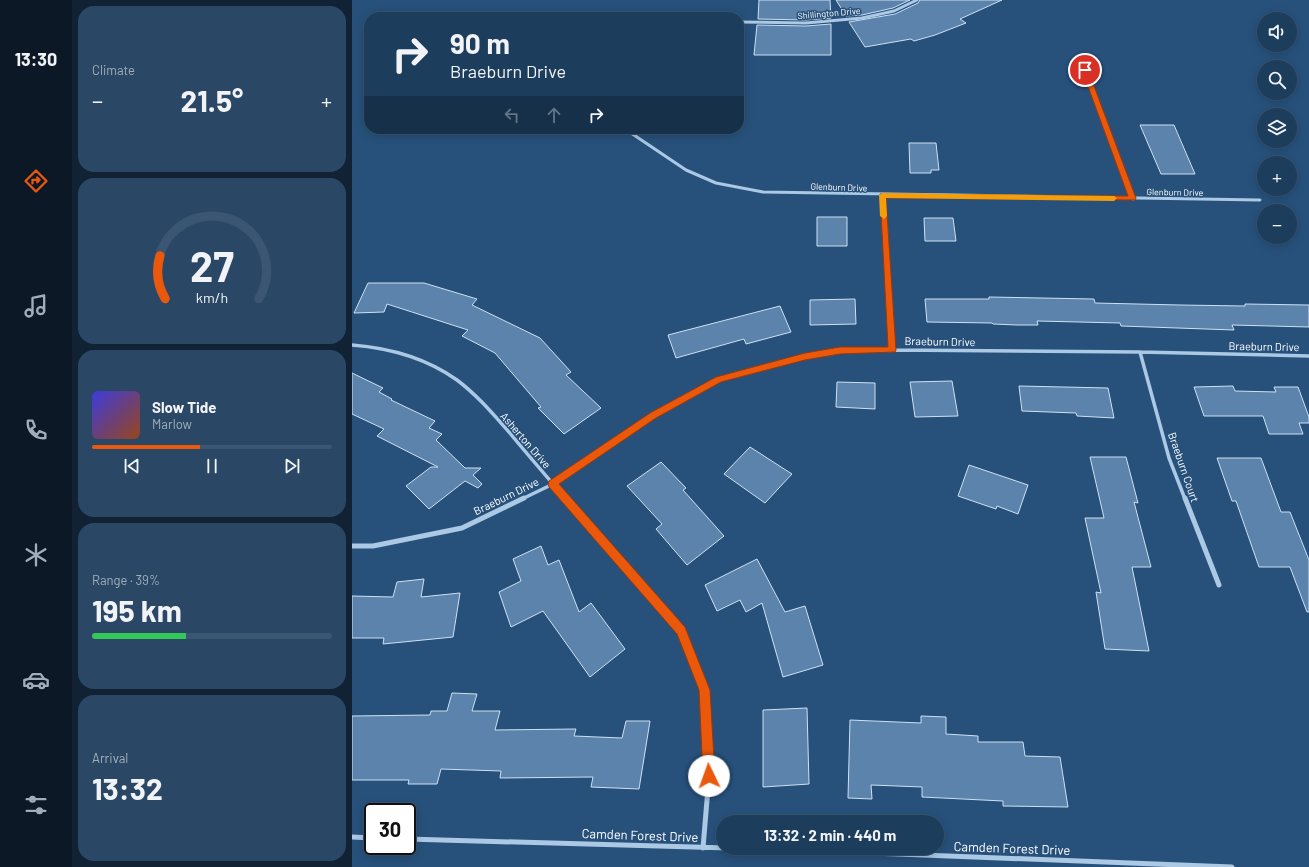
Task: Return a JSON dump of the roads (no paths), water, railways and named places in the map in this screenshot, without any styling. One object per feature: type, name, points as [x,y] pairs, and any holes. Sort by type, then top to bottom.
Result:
[{"type":"street","name":"Shillington Drive","points":[[744,22],[806,23],[862,18],[894,11],[917,0]]},
{"type":"street","points":[[1085,70],[1133,198]]},
{"type":"street","name":"Glenburn Drive","points":[[632,134],[686,170],[716,183],[763,192],[1260,200]]},
{"type":"street","points":[[883,195],[892,350]]},
{"type":"street","name":"Asherton Drive","points":[[352,345],[379,346],[418,358],[455,378],[484,404],[681,631],[704,690],[709,776],[703,848]]},
{"type":"street","name":"Braeburn Drive","points":[[352,546],[373,546],[462,528],[553,484],[653,416],[719,379],[806,356],[840,351],[892,350],[1140,352],[1309,356]]},
{"type":"street","name":"Braeburn Court","points":[[1140,352],[1169,458],[1219,585]]},
{"type":"street","points":[[352,837],[364,838]]},
{"type":"street","name":"Camden Forest Drive","points":[[416,839],[1232,867]]}]
